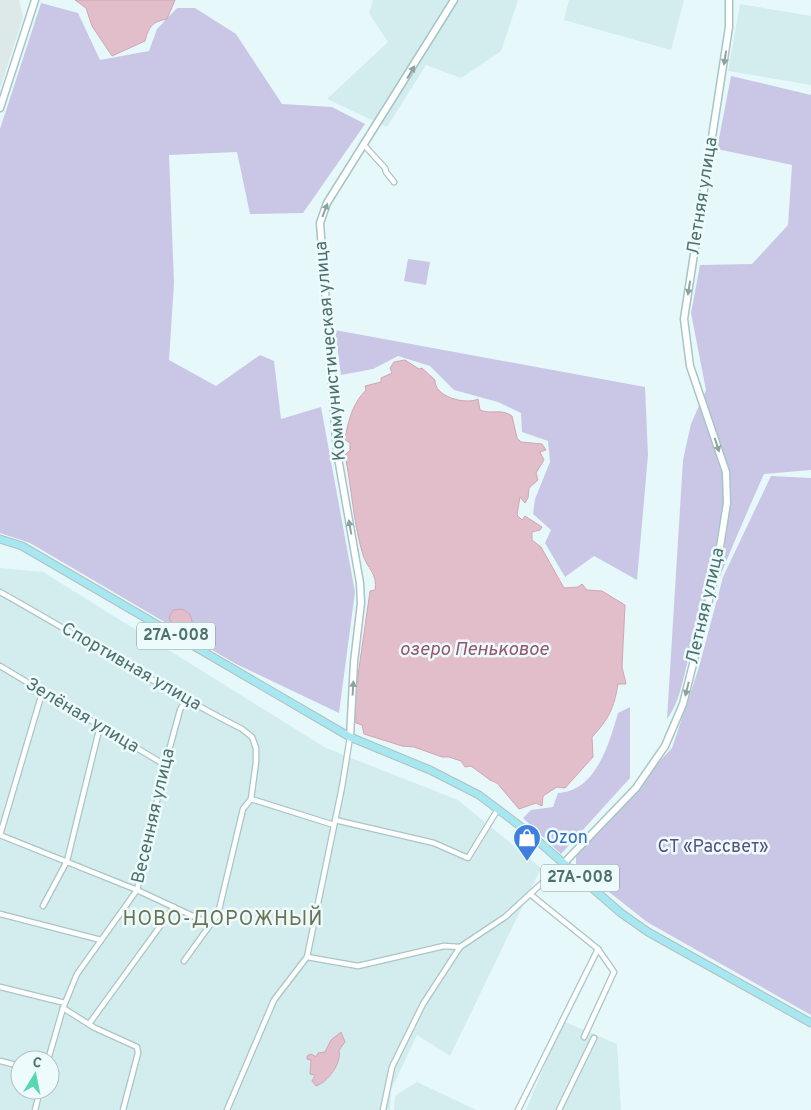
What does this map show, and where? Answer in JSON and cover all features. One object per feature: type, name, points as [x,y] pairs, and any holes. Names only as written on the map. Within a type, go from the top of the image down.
[{"type":"main road","name":"27А-008","points":[[0,539],[22,546],[350,737],[458,783],[498,809],[648,932],[811,1023]]},
{"type":"street","points":[[0,108],[35,0]]},
{"type":"street","name":"Коммунистическая улица","points":[[350,737],[354,662],[361,603],[360,583],[337,452],[320,223],[327,203],[454,0]]},
{"type":"street","name":"Летняя улица","points":[[383,1110],[392,1067],[423,1004],[460,947],[505,917],[563,864],[636,788],[665,746],[683,704],[716,572],[727,502],[726,472],[690,366],[684,320],[729,27],[729,0]]},
{"type":"street","points":[[364,145],[385,168],[394,182]]},
{"type":"street","name":"Спортивная улица","points":[[0,592],[88,641],[119,662],[186,700],[242,729],[252,737],[256,748],[256,762],[251,799]]},
{"type":"street","name":"Зелёная улица","points":[[0,666],[42,693],[165,765]]},
{"type":"street","points":[[42,693],[0,835],[137,890],[210,924]]},
{"type":"street","name":"Весенняя улица","points":[[51,1050],[64,1006],[77,974],[137,890],[165,765],[180,710],[186,700]]},
{"type":"street","points":[[43,906],[67,861],[100,726]]},
{"type":"street","points":[[228,1110],[274,1000],[307,957],[350,737]]},
{"type":"street","points":[[184,961],[218,914],[243,809],[251,799],[334,822],[434,843],[464,857],[470,857],[498,809]]},
{"type":"street","points":[[530,894],[598,949],[614,972],[584,1038]]},
{"type":"street","points":[[89,1024],[174,907]]},
{"type":"street","points":[[0,914],[101,940]]},
{"type":"street","points":[[307,957],[358,966],[444,946],[460,947]]},
{"type":"street","points":[[518,1110],[598,949]]},
{"type":"street","points":[[0,986],[64,1006],[89,1024],[137,1047],[138,1053],[122,1110]]},
{"type":"street","points":[[559,1110],[594,1038]]},
{"type":"shaded area","points":[[0,0],[19,0],[23,17],[0,89]]},
{"type":"shaded area","points":[[373,0],[518,0],[501,51],[461,78],[426,65],[387,127],[327,99],[388,42],[369,13]]},
{"type":"shaded area","points":[[569,0],[684,0],[671,50],[564,20]]},
{"type":"shaded area","points":[[740,4],[811,16],[811,85],[728,71]]},
{"type":"shaded area","points":[[0,568],[43,572],[326,748],[458,800],[541,868],[450,1056],[417,1035],[391,1090],[390,1110],[0,1110]]},
{"type":"shaded area","points":[[563,1021],[617,1044],[621,1110],[526,1110]]},
{"type":"shaded area","points":[[417,1082],[476,1110],[394,1110],[395,1096]]},
{"type":"green space","points":[[41,3],[78,13],[100,60],[149,51],[157,29],[177,8],[195,8],[236,34],[282,104],[332,107],[365,124],[303,213],[250,214],[237,152],[169,155],[174,283],[169,360],[216,386],[260,355],[274,361],[281,419],[321,407],[355,592],[339,713],[236,664],[30,543],[0,533],[0,129]]},
{"type":"green space","points":[[731,76],[811,95],[811,470],[764,474],[708,606],[691,651],[679,695],[667,719],[683,460],[691,424],[706,390],[691,313],[700,265],[752,264],[788,225],[792,165],[717,149]]},
{"type":"green space","points":[[408,259],[430,262],[426,285],[404,281]]},
{"type":"green space","points":[[335,330],[645,387],[648,455],[637,580],[594,556],[565,577],[545,543],[551,530],[533,514],[535,499],[550,462],[548,441],[522,432],[521,413],[498,402],[454,390],[430,366],[398,356],[373,369],[341,375]]},
{"type":"green space","name":"СТ «Рассвет»","points":[[771,476],[811,478],[811,1015],[647,922],[576,866],[576,851],[672,748],[699,667],[723,577]]},
{"type":"green space","points":[[630,707],[630,778],[561,854],[523,818],[531,810],[553,807],[558,793],[571,790],[582,784],[591,775],[605,751],[618,713]]},
{"type":"water","points":[[75,0],[175,0],[167,19],[152,26],[145,41],[112,56],[92,26],[86,8]]},
{"type":"water","name":"озеро Пеньковое","points":[[405,360],[419,369],[422,368],[435,380],[436,386],[445,395],[466,401],[478,399],[480,410],[504,412],[512,416],[517,438],[521,442],[542,444],[546,450],[540,452],[544,460],[536,473],[538,480],[529,488],[528,498],[525,503],[520,497],[517,515],[522,520],[525,516],[542,527],[540,530],[532,532],[532,540],[541,547],[564,588],[578,587],[582,584],[587,590],[602,591],[625,605],[622,667],[626,684],[618,684],[610,713],[592,737],[593,757],[565,788],[557,787],[543,796],[542,806],[536,803],[519,809],[497,783],[471,766],[465,767],[461,761],[449,757],[442,757],[414,747],[402,746],[364,734],[362,725],[356,723],[355,697],[370,591],[375,590],[376,584],[374,575],[363,555],[357,530],[345,455],[350,450],[350,443],[341,437],[346,434],[353,410],[366,390],[365,386],[381,382],[381,378],[392,373],[390,368],[394,362]]},
{"type":"water","points":[[182,609],[190,614],[194,628],[189,630],[174,627],[169,618],[173,610]]},
{"type":"water","points":[[341,1032],[345,1042],[339,1050],[336,1066],[325,1081],[316,1086],[312,1081],[315,1075],[310,1074],[311,1060],[307,1059],[307,1056],[311,1054],[316,1057],[318,1053],[325,1052],[331,1040]]},
{"type":"place","name":"Ozon","points":[[527,862]]},
{"type":"district","name":"НОВО-ДОРОЖНЫЙ","points":[[223,920]]}]
